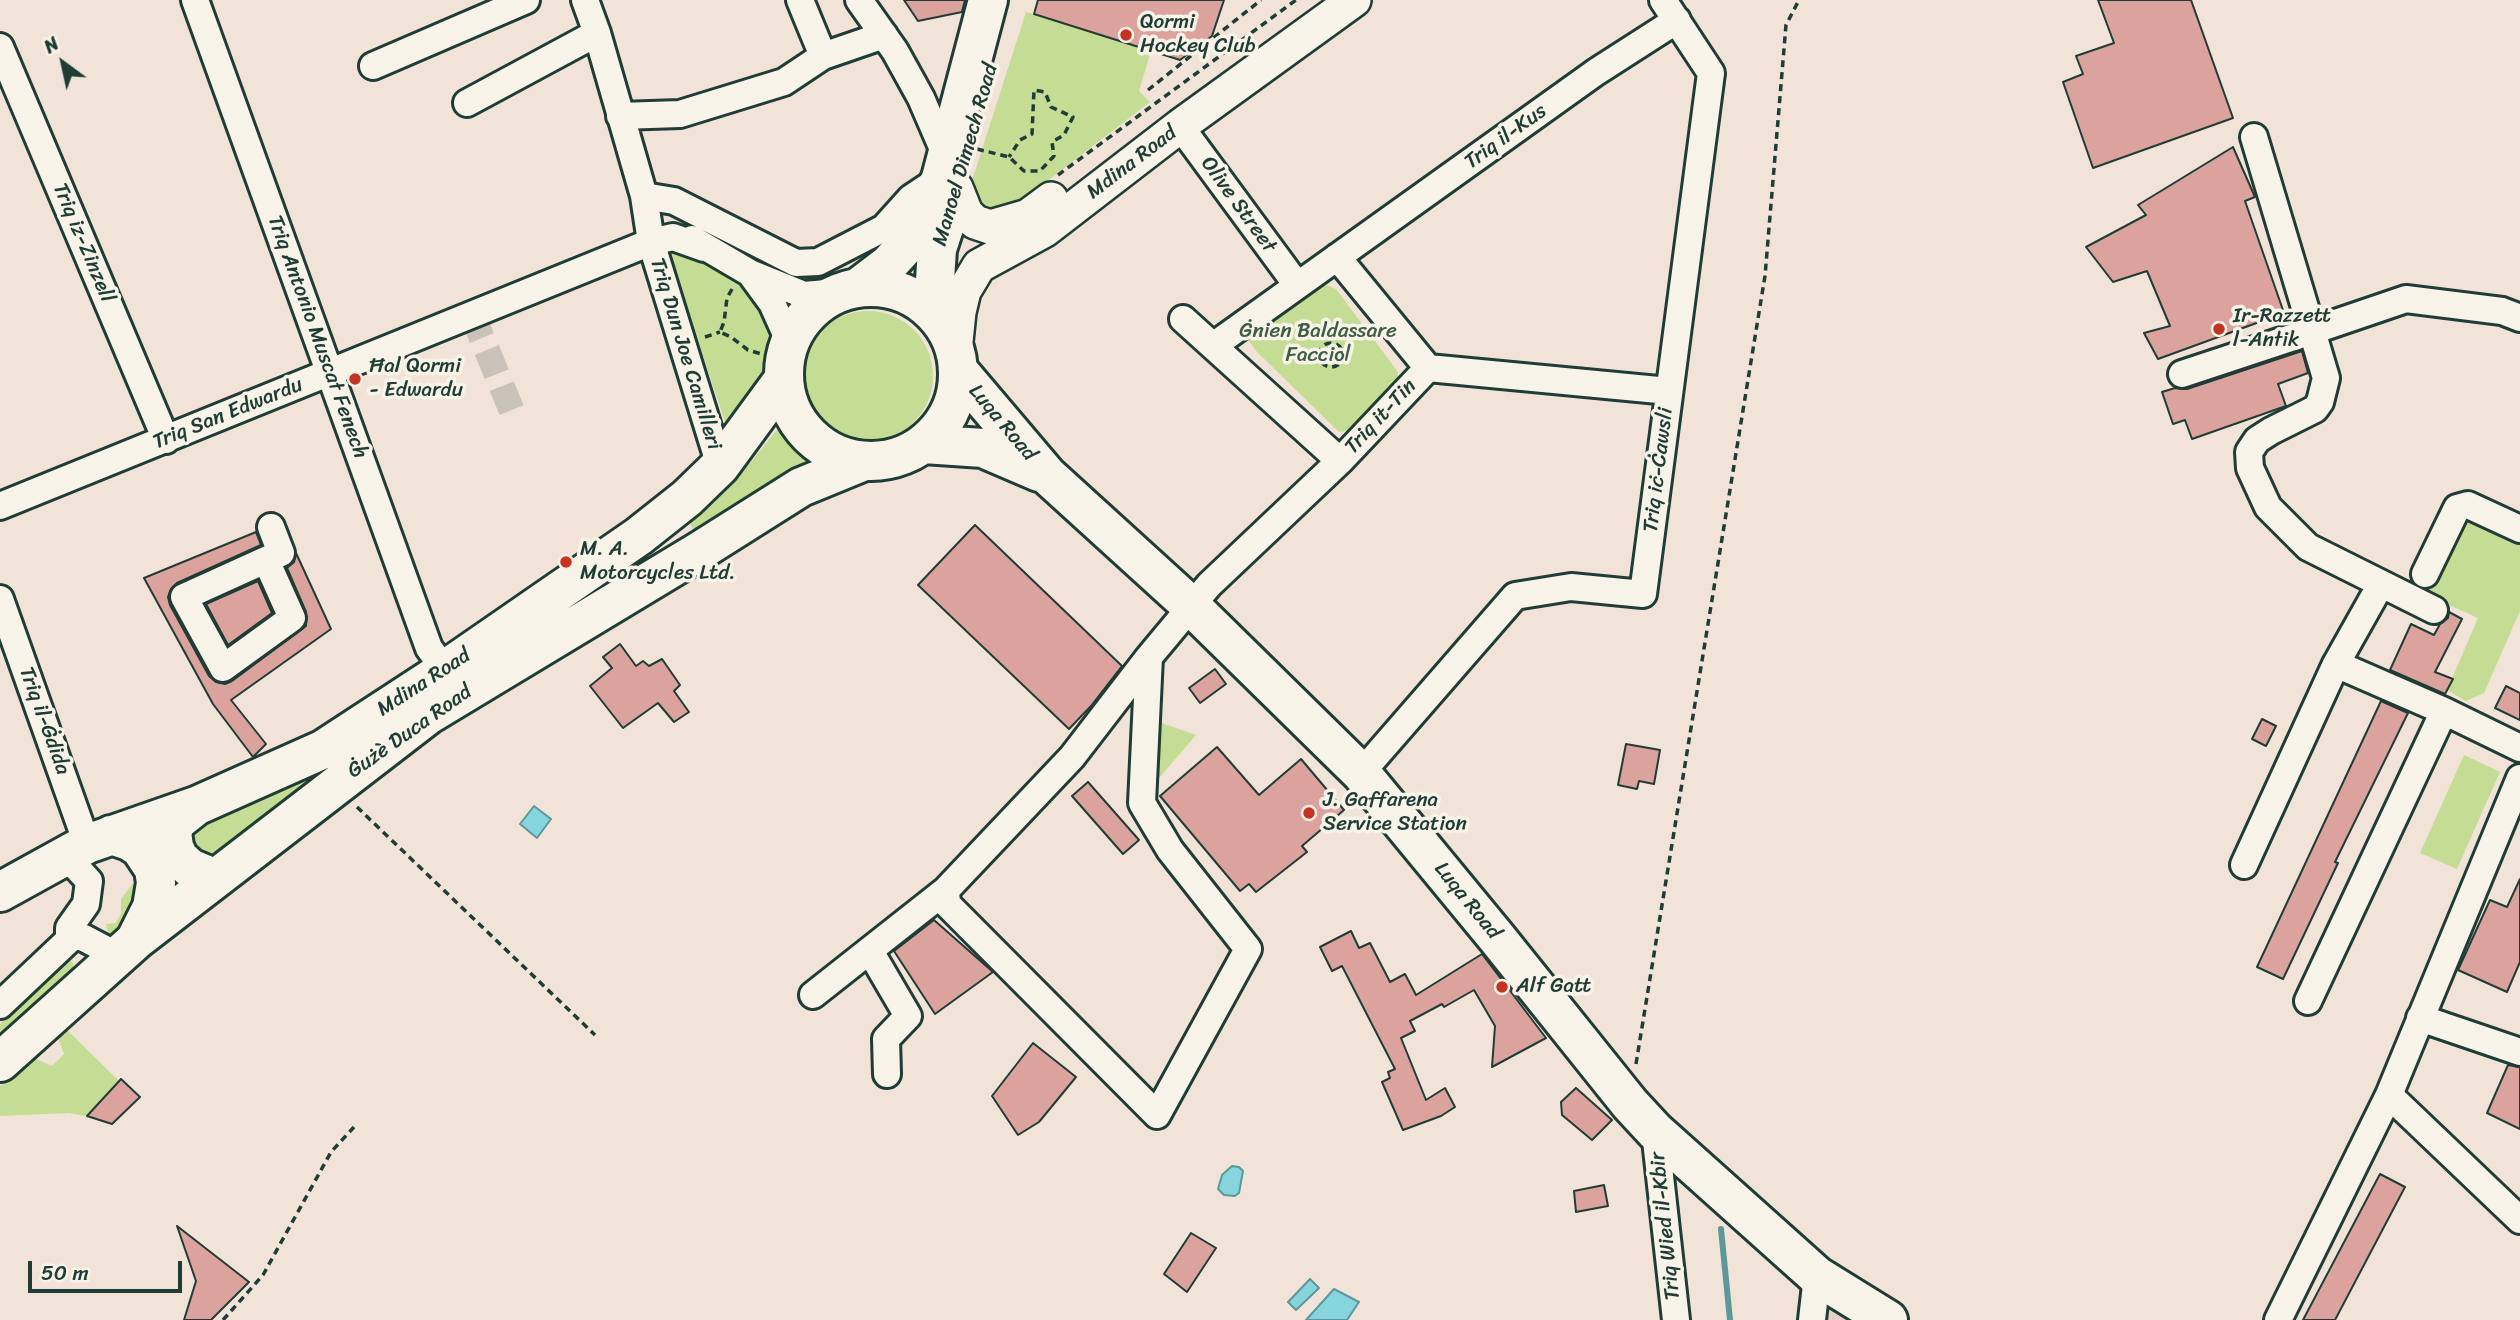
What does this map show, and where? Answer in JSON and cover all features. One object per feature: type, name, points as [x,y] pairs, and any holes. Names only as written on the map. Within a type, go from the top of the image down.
[{"type":"highway","name":"Manoel Dimech Road","points":[[933,311],[937,249],[953,168],[961,102],[988,0]]},
{"type":"highway","name":"Manoel Dimech Road","points":[[849,290],[888,265],[911,240],[953,168],[1010,0]]},
{"type":"highway","points":[[890,288],[913,297],[933,311],[943,322],[957,361],[956,396],[944,423],[924,444],[905,455],[884,461],[862,462],[832,453],[807,435],[790,410],[785,360],[801,321],[818,304],[849,290],[890,288]]},
{"type":"highway","name":"Mdina Road","points":[[0,892],[88,845],[195,806],[324,748],[445,670],[639,536],[687,498],[720,466],[785,360]]},
{"type":"highway","name":"Luqa Road","points":[[957,361],[1047,475],[1191,607],[1361,773],[1630,1104],[1655,1131],[1817,1276],[1888,1320]]},
{"type":"highway","name":"Luqa Road","points":[[924,444],[983,448],[1047,475]]},
{"type":"highway","name":"Ġużè Duca Road","points":[[0,1062],[127,948],[214,877],[428,715],[698,552],[801,486],[862,462]]},
{"type":"highway","points":[[195,806],[177,821],[172,832],[174,847],[179,858],[190,868],[214,877]]},
{"type":"highway","points":[[88,845],[129,841],[140,848],[154,869],[156,883],[152,907],[127,948]]},
{"type":"main road","name":"Mdina Road","points":[[953,168],[965,213],[975,222],[990,227],[1028,216],[1321,0]]},
{"type":"main road","name":"Mdina Road","points":[[957,361],[959,312],[964,291],[979,266],[1045,230],[1180,126],[1354,0]]},
{"type":"street","name":"Triq Antonio Muscat Fenech","points":[[195,0],[429,648],[445,670]]},
{"type":"street","points":[[373,66],[526,0]]},
{"type":"street","name":"Triq Dun Joe Camilleri","points":[[585,0],[644,196],[651,242],[720,466]]},
{"type":"street","points":[[800,0],[823,56]]},
{"type":"street","points":[[644,196],[674,201],[796,263],[818,262],[884,228],[911,198],[953,168],[921,97],[859,0]]},
{"type":"street","name":"Triq il-Kus","points":[[1213,346],[1596,72],[1670,10]]},
{"type":"street","name":"Triq iċ-Ċawsli","points":[[1361,773],[1515,596],[1571,587],[1643,594],[1710,74],[1670,10]]},
{"type":"street","points":[[467,103],[597,33]]},
{"type":"street","points":[[620,116],[680,114],[784,82],[823,56],[884,36]]},
{"type":"street","name":"Triq iz-Zinzell","points":[[0,47],[166,440]]},
{"type":"street","points":[[921,97],[961,102]]},
{"type":"street","name":"Olive Street","points":[[1180,126],[1297,285]]},
{"type":"street","points":[[2254,137],[2326,378],[2320,402],[2315,409],[2257,440],[2249,452],[2250,468],[2268,507],[2308,547],[2434,610]]},
{"type":"street","points":[[644,196],[665,218],[704,248],[746,271],[804,295],[849,290]]},
{"type":"street","points":[[651,242],[673,237],[704,248]]},
{"type":"street","name":"Triq San Edwardu","points":[[0,506],[651,242]]},
{"type":"street","points":[[1337,257],[1428,368]]},
{"type":"street","points":[[746,271],[772,303],[785,360]]},
{"type":"street","points":[[2182,374],[2406,299],[2502,311],[2520,318]]},
{"type":"street","points":[[1183,319],[1340,461]]},
{"type":"street","name":"Triq it-Tin","points":[[814,995],[946,890],[1073,757],[1149,657],[1209,585],[1340,461],[1428,368],[1669,391]]},
{"type":"street","points":[[2425,574],[2457,508],[2468,505],[2520,529]]},
{"type":"street","points":[[266,560],[281,553],[271,527]]},
{"type":"street","points":[[2244,865],[2336,664],[2381,584]]},
{"type":"street","name":"Triq il-Ġdida","points":[[0,599],[88,845]]},
{"type":"street","points":[[946,890],[947,904],[1157,1115],[1248,949],[1170,850],[1142,803],[1149,657]]},
{"type":"street","points":[[2336,664],[2520,748]]},
{"type":"street","points":[[2308,1001],[2444,711]]},
{"type":"street","points":[[2278,1320],[2389,1095],[2520,778]]},
{"type":"street","points":[[69,938],[69,928],[86,904],[89,881],[88,845]]},
{"type":"street","points":[[0,1005],[69,938],[77,936],[127,948]]},
{"type":"street","points":[[870,951],[908,1016],[886,1039],[887,1074]]},
{"type":"street","points":[[2420,1018],[2520,1052]]},
{"type":"street","points":[[2389,1095],[2520,1220]]},
{"type":"street","name":"Triq Wied il-Kbir","points":[[1655,1131],[1676,1320]]},
{"type":"street","points":[[1812,1320],[1817,1276]]},
{"type":"path","points":[[1147,90],[1261,0]]},
{"type":"path","points":[[1048,182],[1296,0]]},
{"type":"path","points":[[1630,1104],[1765,276],[1786,25],[1799,0]]},
{"type":"path","points":[[953,168],[1009,157],[1020,139],[1032,134],[1034,90],[1045,92],[1051,107],[1073,117],[1064,135],[1052,142],[1054,156],[1040,171],[1024,171],[1009,157]]},
{"type":"path","points":[[746,271],[727,298],[720,332],[748,350],[785,360]]},
{"type":"path","points":[[1332,342],[1339,345],[1343,355],[1338,365],[1330,367],[1322,363],[1319,355],[1324,345],[1332,342]]},
{"type":"path","points":[[335,786],[595,1035]]},
{"type":"path","points":[[223,1320],[263,1275],[331,1152],[354,1127]]},
{"type":"shaded area","points":[[1825,1306],[1854,1320],[1817,1320]]},
{"type":"green space","points":[[1026,12],[1151,51],[1139,91],[1150,102],[1011,209],[988,213],[973,205],[970,187]]},
{"type":"green space","points":[[666,246],[751,285],[775,332],[767,375],[728,430]]},
{"type":"green space","name":"Ġnien Baldassare Facciol","points":[[1327,285],[1336,289],[1398,372],[1398,386],[1351,430],[1339,432],[1257,352],[1247,338],[1255,329],[1316,287]]},
{"type":"green space","points":[[868,311],[893,316],[914,330],[928,351],[933,376],[928,401],[914,422],[893,436],[868,441],[843,436],[822,422],[808,401],[803,376],[808,351],[822,330],[843,316]]},
{"type":"green space","points":[[780,426],[797,448],[817,462],[695,533],[687,518],[751,462]]},
{"type":"green space","points":[[2462,516],[2520,536],[2520,611],[2484,693],[2466,701],[2447,690],[2478,618],[2427,595]]},
{"type":"green space","points":[[635,558],[640,567],[218,857],[207,860],[194,854],[188,832]]},
{"type":"green space","points":[[1159,722],[1196,735],[1159,778]]},
{"type":"green space","points":[[2464,755],[2500,772],[2457,869],[2420,853]]},
{"type":"green space","points":[[139,857],[140,901],[116,932],[108,934],[106,924],[116,923],[121,913],[121,899],[134,882],[133,871]]},
{"type":"green space","points":[[70,960],[73,970],[0,1037],[0,1024],[62,961]]},
{"type":"green space","points":[[64,1027],[118,1080],[87,1116],[69,1113],[0,1116],[0,1086],[32,1057],[52,1066],[64,1054],[57,1034]]},
{"type":"water","points":[[534,806],[551,819],[537,838],[520,824]]},
{"type":"water","points":[[1232,1166],[1243,1171],[1239,1193],[1235,1196],[1224,1195],[1218,1189],[1222,1175]]},
{"type":"water","points":[[1310,1279],[1319,1288],[1296,1310],[1288,1302]]},
{"type":"water","points":[[1334,1289],[1359,1302],[1347,1320],[1306,1320]]},
{"type":"building","points":[[904,0],[965,0],[962,12],[918,21]]},
{"type":"building","points":[[1038,0],[1224,0],[1212,36],[1180,60],[1034,14]]},
{"type":"building","points":[[2098,0],[2191,0],[2233,118],[2093,168],[2063,82],[2083,74],[2076,56],[2114,43]]},
{"type":"building","points":[[2233,147],[2255,197],[2245,201],[2284,313],[2158,359],[2144,333],[2170,326],[2147,271],[2113,282],[2086,247],[2146,215],[2138,205]]},
{"type":"building","points":[[2302,351],[2308,373],[2278,384],[2286,406],[2192,439],[2185,420],[2173,424],[2162,392],[2175,388],[2187,389]]},
{"type":"building","points":[[975,525],[1122,666],[1069,729],[918,585]]},
{"type":"building","points":[[256,532],[261,545],[177,583],[168,597],[209,676],[216,682],[225,684],[306,626],[306,612],[287,568],[294,562],[296,553],[331,629],[231,700],[266,744],[253,757],[213,704],[144,578]]},
{"type":"building","points":[[258,581],[272,613],[228,645],[206,604]]},
{"type":"building","points":[[2449,612],[2462,619],[2435,672],[2453,679],[2445,694],[2390,670],[2411,624],[2434,635],[2440,624],[2448,618]]},
{"type":"building","points":[[620,644],[636,666],[643,661],[649,666],[662,659],[680,685],[674,691],[689,712],[674,722],[658,703],[623,728],[590,686],[612,668],[603,657]]},
{"type":"building","points":[[1215,669],[1226,684],[1200,703],[1189,688]]},
{"type":"building","points":[[2506,686],[2520,693],[2520,720],[2495,708]]},
{"type":"building","points":[[2381,701],[2408,713],[2335,862],[2338,863],[2283,979],[2257,967]]},
{"type":"building","points":[[2262,719],[2276,726],[2266,746],[2252,739]]},
{"type":"building","points":[[1626,744],[1660,750],[1654,784],[1639,781],[1637,789],[1618,785]]},
{"type":"building","points":[[1217,747],[1259,795],[1301,759],[1344,810],[1302,846],[1307,852],[1256,892],[1249,884],[1240,891],[1160,796]]},
{"type":"building","points":[[1088,782],[1139,840],[1123,854],[1072,796]]},
{"type":"building","points":[[2520,879],[2520,962],[2507,992],[2458,970],[2490,900],[2507,907]]},
{"type":"building","points":[[934,920],[993,972],[935,1014],[894,951]]},
{"type":"building","points":[[1351,931],[1359,948],[1370,943],[1390,982],[1405,974],[1416,995],[1482,954],[1546,1038],[1492,1067],[1495,1026],[1474,990],[1444,1007],[1442,1004],[1410,1021],[1415,1031],[1401,1038],[1426,1100],[1445,1088],[1455,1107],[1441,1116],[1403,1130],[1382,1082],[1390,1078],[1388,1072],[1395,1069],[1342,966],[1332,971],[1320,947]]},
{"type":"building","points":[[1033,1043],[1076,1077],[1039,1122],[1018,1135],[992,1096]]},
{"type":"building","points":[[2508,1065],[2520,1067],[2520,1129],[2487,1113]]},
{"type":"building","points":[[121,1079],[140,1097],[112,1124],[87,1116]]},
{"type":"building","points":[[1576,1088],[1612,1120],[1592,1140],[1562,1115],[1561,1102]]},
{"type":"building","points":[[2380,1174],[2405,1187],[2335,1320],[2303,1320]]},
{"type":"building","points":[[1604,1185],[1608,1206],[1576,1212],[1574,1191]]},
{"type":"building","points":[[177,1226],[249,1282],[211,1320],[184,1320],[196,1281]]},
{"type":"building","points":[[1191,1233],[1216,1248],[1187,1292],[1164,1274]]},
{"type":"waterway","points":[[1721,1229],[1730,1320]]},
{"type":"tunnel","points":[[472,314],[514,416]]},
{"type":"place","name":"Qormi Hockey Club","points":[[1126,35]]},
{"type":"place","name":"Ir-Razzett l-Antik","points":[[2219,329]]},
{"type":"place","name":"Ħal Qormi - Edwardu","points":[[355,379]]},
{"type":"place","name":"M. A. Motorcycles Ltd.","points":[[566,562]]},
{"type":"place","name":"J. Gaffarena Service Station","points":[[1309,813]]},
{"type":"place","name":"Alf Gatt","points":[[1502,987]]}]
